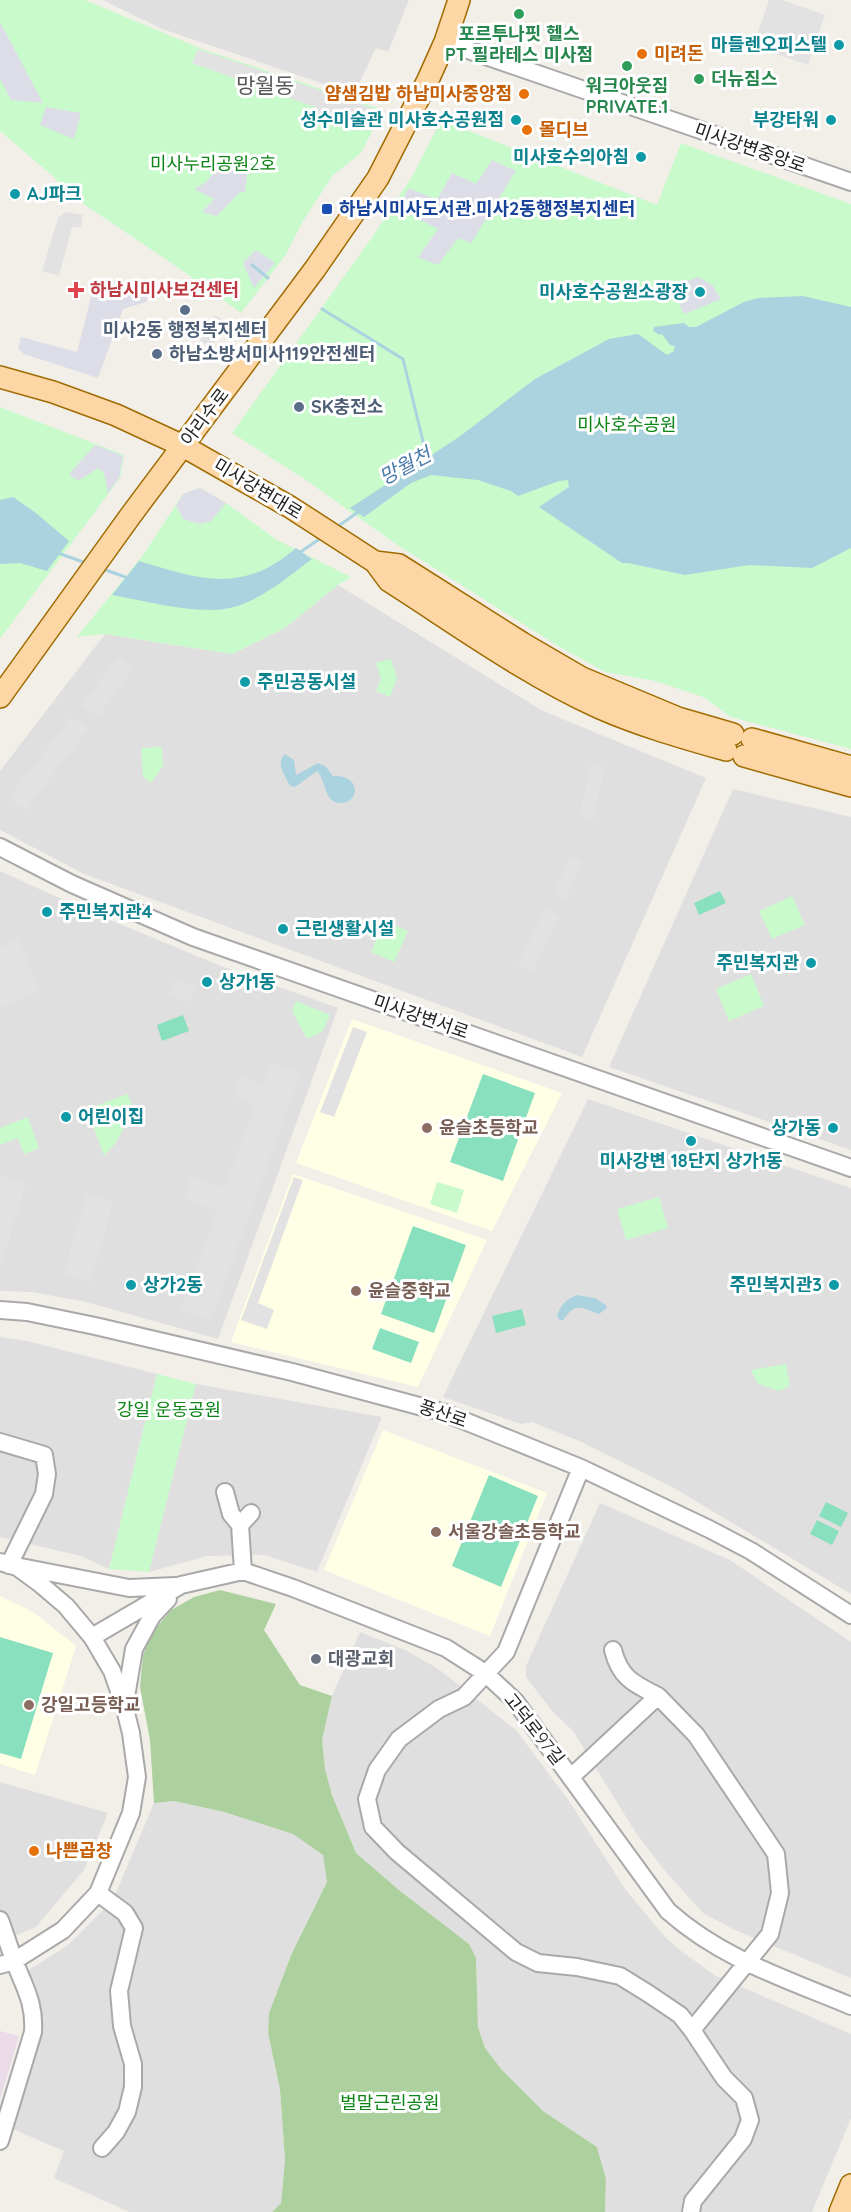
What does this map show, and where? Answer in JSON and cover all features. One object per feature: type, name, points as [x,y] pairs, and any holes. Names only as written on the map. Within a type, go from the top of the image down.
[{"type":"main road","name":"아리수로","points":[[0,697],[131,515],[315,269],[378,178],[428,80],[445,42],[459,0]]},
{"type":"main road","name":"미사강변대로","points":[[0,377],[53,392],[116,415],[183,446],[290,507],[375,562],[388,581],[531,672],[600,708],[669,734],[851,767]]},
{"type":"main road","name":"미사강변대로","points":[[739,745],[851,786]]},
{"type":"main road","points":[[840,2212],[851,2184]]},
{"type":"street","name":"미사강변중앙로","points":[[445,42],[851,182]]},
{"type":"street","name":"미사강변서로","points":[[0,847],[72,884],[193,937],[851,1168]]},
{"type":"street","name":"풍산로","points":[[0,1310],[27,1312],[95,1326],[385,1395],[445,1413],[581,1468],[660,1504],[751,1551],[851,1616]]},
{"type":"street","points":[[0,1442],[44,1455],[47,1474],[44,1494],[9,1564]]},
{"type":"street","points":[[581,1468],[506,1652],[464,1697],[439,1709],[399,1739],[377,1770],[368,1799],[373,1827],[397,1852],[516,1952],[538,1964],[577,1967],[620,1976],[680,2015],[692,2030],[724,2078],[744,2098],[750,2120],[743,2139],[693,2201],[691,2212]]},
{"type":"street","points":[[9,1564],[129,1588],[181,1585],[243,1571],[246,1519],[231,1514],[225,1492]]},
{"type":"street","points":[[7,1963],[63,1930],[98,1893],[131,1813],[137,1777],[124,1705],[112,1671],[92,1637],[66,1606],[9,1564]]},
{"type":"street","name":"고덕로97길","points":[[243,1571],[293,1588],[446,1648],[484,1673],[515,1701],[668,1911],[691,1931],[746,1963],[851,2006]]},
{"type":"street","points":[[92,1637],[181,1585]]},
{"type":"street","points":[[124,1705],[134,1649],[152,1616],[181,1585]]},
{"type":"street","points":[[613,1650],[617,1666],[632,1682],[658,1696],[696,1735],[776,1854],[780,1893],[770,1934],[692,2030]]},
{"type":"street","points":[[571,1776],[658,1696]]},
{"type":"street","points":[[98,1893],[125,1913],[134,1928],[119,1991],[122,2026],[133,2064],[133,2087],[127,2112],[116,2132],[102,2148]]},
{"type":"street","points":[[0,1920],[7,1963],[31,1999],[33,2024],[0,2141]]},
{"type":"shaded area","points":[[103,0],[409,0],[388,52],[376,48],[354,94],[162,29]]},
{"type":"shaded area","points":[[769,0],[782,0],[825,15],[808,65],[753,46]]},
{"type":"shaded area","points":[[0,22],[43,103],[11,100],[0,79]]},
{"type":"shaded area","points":[[198,49],[378,110],[368,131],[313,115],[315,107],[192,63]]},
{"type":"shaded area","points":[[46,107],[81,113],[74,139],[40,125]]},
{"type":"shaded area","points":[[492,160],[516,171],[471,243],[458,238],[438,265],[418,257],[438,229],[397,208],[409,188],[437,200],[452,173],[476,184]]},
{"type":"shaded area","points":[[249,161],[245,192],[240,192],[217,216],[202,212],[214,199],[194,189],[205,183],[219,168],[223,170],[230,165],[240,166]]},
{"type":"shaded area","points":[[66,212],[83,215],[81,227],[72,227],[59,276],[42,271],[58,218]]},
{"type":"shaded area","points":[[256,250],[275,263],[254,288],[243,263]]},
{"type":"shaded area","name":"미사호수공원소광장","points":[[699,277],[713,286],[721,299],[684,314],[678,301],[687,281]]},
{"type":"shaded area","points":[[95,282],[148,296],[146,302],[123,309],[98,378],[24,354],[18,349],[21,337],[77,352]]},
{"type":"shaded area","points":[[215,315],[228,324],[210,348],[198,338]]},
{"type":"shaded area","points":[[95,445],[123,456],[119,478],[108,493],[104,473],[98,468],[78,481],[69,474]]},
{"type":"shaded area","points":[[200,488],[226,503],[211,521],[200,524],[183,519],[176,506],[183,494]]},
{"type":"shaded area","points":[[338,585],[543,711],[706,778],[582,1057],[84,874],[0,830],[0,771],[105,634],[232,654],[285,628]]},
{"type":"shaded area","points":[[119,655],[134,667],[98,716],[82,705]]},
{"type":"shaded area","points":[[71,717],[88,729],[25,811],[9,798]]},
{"type":"shaded area","points":[[591,764],[604,766],[594,819],[580,816]]},
{"type":"shaded area","points":[[733,789],[851,817],[851,1150],[609,1067]]},
{"type":"shaded area","points":[[569,857],[581,862],[566,899],[554,894]]},
{"type":"shaded area","points":[[0,871],[86,910],[221,966],[338,1008],[218,1339],[86,1302],[32,1292],[0,1291]]},
{"type":"shaded area","points":[[545,909],[560,916],[532,972],[518,965]]},
{"type":"shaded area","points":[[18,939],[40,991],[0,1008],[0,947]]},
{"type":"shaded area","points":[[174,980],[195,987],[190,1002],[168,995]]},
{"type":"shaded area","name":"윤슬초등학교","points":[[352,1019],[562,1093],[492,1231],[296,1163]]},
{"type":"shaded area","points":[[353,1027],[367,1032],[334,1117],[320,1112]]},
{"type":"shaded area","points":[[271,1062],[301,1073],[211,1321],[181,1310],[217,1211],[184,1198],[191,1177],[225,1188],[255,1104],[234,1096],[240,1077],[262,1084]]},
{"type":"shaded area","points":[[588,1099],[851,1188],[851,1594],[672,1487],[579,1441],[532,1422],[521,1424],[443,1397]]},
{"type":"shaded area","name":"윤슬중학교","points":[[293,1174],[487,1240],[418,1387],[231,1342]]},
{"type":"shaded area","points":[[0,1176],[26,1183],[2,1263],[0,1263]]},
{"type":"shaded area","points":[[294,1177],[303,1180],[258,1303],[274,1310],[267,1329],[241,1320]]},
{"type":"shaded area","points":[[86,1195],[113,1202],[91,1282],[64,1274]]},
{"type":"shaded area","points":[[0,1337],[27,1341],[157,1374],[109,1569],[81,1556],[0,1537]]},
{"type":"shaded area","points":[[196,1384],[382,1417],[317,1572],[264,1555],[207,1556],[149,1572]]},
{"type":"shaded area","name":"서울강솔초등학교","points":[[383,1430],[547,1493],[490,1636],[324,1570]]},
{"type":"shaded area","points":[[600,1503],[730,1560],[851,1642],[851,1978],[735,1930],[703,1913],[665,1871],[636,1833],[573,1731],[553,1712],[526,1677],[526,1666]]},
{"type":"shaded area","name":"강일고등학교","points":[[0,1596],[33,1612],[76,1646],[35,1775],[0,1764]]},
{"type":"shaded area","points":[[360,1632],[405,1650],[437,1668],[516,1730],[569,1801],[625,1889],[665,1937],[681,1951],[716,1976],[851,2034],[851,2118],[812,2212],[605,2212],[606,2179],[597,2147],[543,2111],[502,2070],[485,2048],[478,2027],[476,1958],[356,1853],[332,1795],[325,1769],[322,1740],[332,1696]]},
{"type":"shaded area","points":[[0,1782],[108,1813],[84,1870],[36,1927],[0,1942]]},
{"type":"shaded area","points":[[174,1801],[224,1812],[293,1834],[323,1855],[327,1882],[292,1953],[269,2013],[268,2033],[280,2089],[285,2160],[281,2203],[272,2212],[129,2212],[54,2178],[64,2151],[10,2128],[41,2028],[40,2005],[27,1971],[67,1946],[104,1909],[115,1895],[154,1803]]},
{"type":"shaded area","points":[[0,2031],[19,2036],[0,2099]]},
{"type":"green space","name":"미사누리공원2호","points":[[0,0],[85,0],[202,49],[383,110],[361,153],[333,175],[303,221],[285,256],[241,313],[63,190],[55,178],[0,131]]},
{"type":"green space","name":"미사호수공원","points":[[441,120],[657,205],[681,143],[851,204],[851,749],[731,717],[703,697],[655,681],[605,672],[558,646],[396,544],[306,480],[232,433],[373,236],[413,175]]},
{"type":"green space","points":[[0,407],[124,455],[120,478],[0,639]]},
{"type":"green space","points":[[200,488],[226,503],[277,540],[351,577],[285,628],[232,654],[105,634],[77,637],[143,555],[183,494]]},
{"type":"green space","points":[[391,659],[397,678],[390,697],[376,691],[381,679],[376,663]]},
{"type":"green space","points":[[162,747],[163,766],[151,783],[143,777],[141,748]]},
{"type":"green space","points":[[720,891],[726,903],[699,915],[694,903]]},
{"type":"green space","points":[[792,896],[805,925],[772,939],[759,911]]},
{"type":"green space","points":[[385,921],[408,931],[394,962],[371,952]]},
{"type":"green space","points":[[751,974],[764,1006],[729,1021],[716,989]]},
{"type":"green space","points":[[296,1001],[330,1015],[323,1031],[307,1039],[292,1011]]},
{"type":"green space","points":[[183,1015],[189,1031],[162,1041],[157,1025]]},
{"type":"green space","points":[[483,1074],[535,1093],[503,1181],[450,1162]]},
{"type":"green space","points":[[128,1094],[133,1109],[117,1141],[104,1156],[87,1109]]},
{"type":"green space","points":[[28,1117],[39,1148],[24,1154],[18,1138],[0,1145],[0,1128]]},
{"type":"green space","points":[[437,1182],[464,1190],[457,1213],[430,1204]]},
{"type":"green space","points":[[659,1197],[668,1228],[626,1240],[617,1209]]},
{"type":"green space","points":[[413,1226],[466,1245],[434,1333],[381,1314]]},
{"type":"green space","points":[[522,1309],[526,1325],[496,1333],[492,1316]]},
{"type":"green space","points":[[380,1328],[419,1342],[411,1363],[372,1349]]},
{"type":"green space","points":[[786,1364],[790,1386],[779,1391],[758,1384],[751,1370]]},
{"type":"green space","name":"강일 운동공원","points":[[157,1374],[196,1384],[149,1572],[109,1569]]},
{"type":"green space","points":[[489,1475],[538,1496],[501,1587],[452,1566]]},
{"type":"green space","points":[[826,1502],[848,1513],[841,1527],[819,1516]]},
{"type":"green space","points":[[817,1520],[839,1531],[832,1545],[810,1534]]},
{"type":"green space","name":"벌말근린공원","points":[[220,1590],[276,1604],[264,1630],[300,1685],[332,1696],[322,1740],[325,1769],[332,1795],[356,1853],[400,1891],[469,1944],[476,1958],[478,2027],[485,2048],[502,2070],[543,2111],[597,2147],[606,2179],[605,2212],[272,2212],[281,2203],[285,2160],[280,2089],[268,2033],[269,2013],[292,1953],[327,1882],[323,1855],[293,1834],[224,1812],[174,1801],[154,1803],[150,1740],[140,1687],[143,1655],[152,1633],[171,1610],[194,1597]]},
{"type":"green space","points":[[0,1637],[53,1653],[21,1759],[0,1753]]},
{"type":"water","points":[[803,296],[851,307],[851,548],[812,568],[749,565],[685,575],[622,563],[539,507],[569,487],[568,480],[518,496],[511,491],[478,480],[431,475],[411,483],[364,517],[350,508],[459,437],[535,379],[609,339],[638,334],[667,355],[674,351],[675,346],[670,345],[662,334],[653,331],[654,327],[684,323],[689,327],[696,327],[744,302],[758,298]]},
{"type":"water","points":[[13,497],[69,541],[47,571],[20,563],[0,564],[0,500]]},
{"type":"water","points":[[296,548],[312,559],[263,594],[230,608],[187,609],[112,595],[139,561],[201,577],[239,578],[276,563]]},
{"type":"water","points":[[285,754],[294,760],[296,775],[318,763],[325,766],[333,776],[349,779],[355,789],[352,798],[340,803],[331,799],[317,771],[295,787],[290,786],[281,766]]},
{"type":"water","points":[[577,1295],[595,1298],[607,1308],[599,1314],[576,1308],[560,1320],[557,1316],[562,1306]]},
{"type":"waterway","points":[[252,265],[268,278]]},
{"type":"waterway","points":[[322,309],[403,359],[428,462]]},
{"type":"waterway","name":"망월천","points":[[337,527],[361,510]]},
{"type":"waterway","name":"망월천","points":[[299,553],[321,538]]},
{"type":"waterway","name":"망월천","points":[[58,553],[86,563]]},
{"type":"waterway","name":"망월천","points":[[103,569],[128,578]]},
{"type":"place","name":"포르투나핏 헬스 PT 필라테스 미사점","points":[[519,14]]},
{"type":"place","name":"마들렌오피스텔","points":[[839,45]]},
{"type":"place","name":"미려돈","points":[[642,54]]},
{"type":"place","name":"워크아웃짐 PRIVATE.1","points":[[627,66]]},
{"type":"place","name":"더뉴짐스","points":[[699,79]]},
{"type":"place","name":"얌샘김밥 하남미사중앙점","points":[[524,94]]},
{"type":"place","name":"성수미술관 미사호수공원점","points":[[516,120]]},
{"type":"place","name":"부강타워","points":[[831,120]]},
{"type":"place","name":"몰디브","points":[[527,130]]},
{"type":"place","name":"미사호수의아침","points":[[641,157]]},
{"type":"place","name":"AJ파크","points":[[15,194]]},
{"type":"place","name":"하남시미사도서관.미사2동행정복지센터","points":[[327,209]]},
{"type":"place","name":"하남시미사보건센터","points":[[76,290]]},
{"type":"place","name":"미사호수공원소광장","points":[[700,292]]},
{"type":"place","name":"미사2동 행정복지센터","points":[[185,310]]},
{"type":"place","name":"하남소방서미사119안전센터","points":[[157,354]]},
{"type":"place","name":"SK충전소","points":[[299,407]]},
{"type":"place","name":"주민공동시설","points":[[245,682]]},
{"type":"place","name":"주민복지관4","points":[[47,912]]},
{"type":"place","name":"근린생활시설","points":[[283,929]]},
{"type":"place","name":"주민복지관","points":[[811,963]]},
{"type":"place","name":"상가1동","points":[[207,982]]},
{"type":"place","name":"어린이집","points":[[66,1117]]},
{"type":"place","name":"윤슬초등학교","points":[[427,1128]]},
{"type":"place","name":"상가동","points":[[833,1128]]},
{"type":"place","name":"미사강변 18단지 상가1동","points":[[691,1141]]},
{"type":"place","name":"상가2동","points":[[131,1285]]},
{"type":"place","name":"주민복지관3","points":[[834,1285]]},
{"type":"place","name":"윤슬중학교","points":[[356,1291]]},
{"type":"place","name":"서울강솔초등학교","points":[[436,1532]]},
{"type":"place","name":"대광교회","points":[[316,1659]]},
{"type":"place","name":"강일고등학교","points":[[29,1705]]},
{"type":"place","name":"나쁜곱창","points":[[34,1851]]},
{"type":"district","name":"망월동","points":[[265,86]]}]
